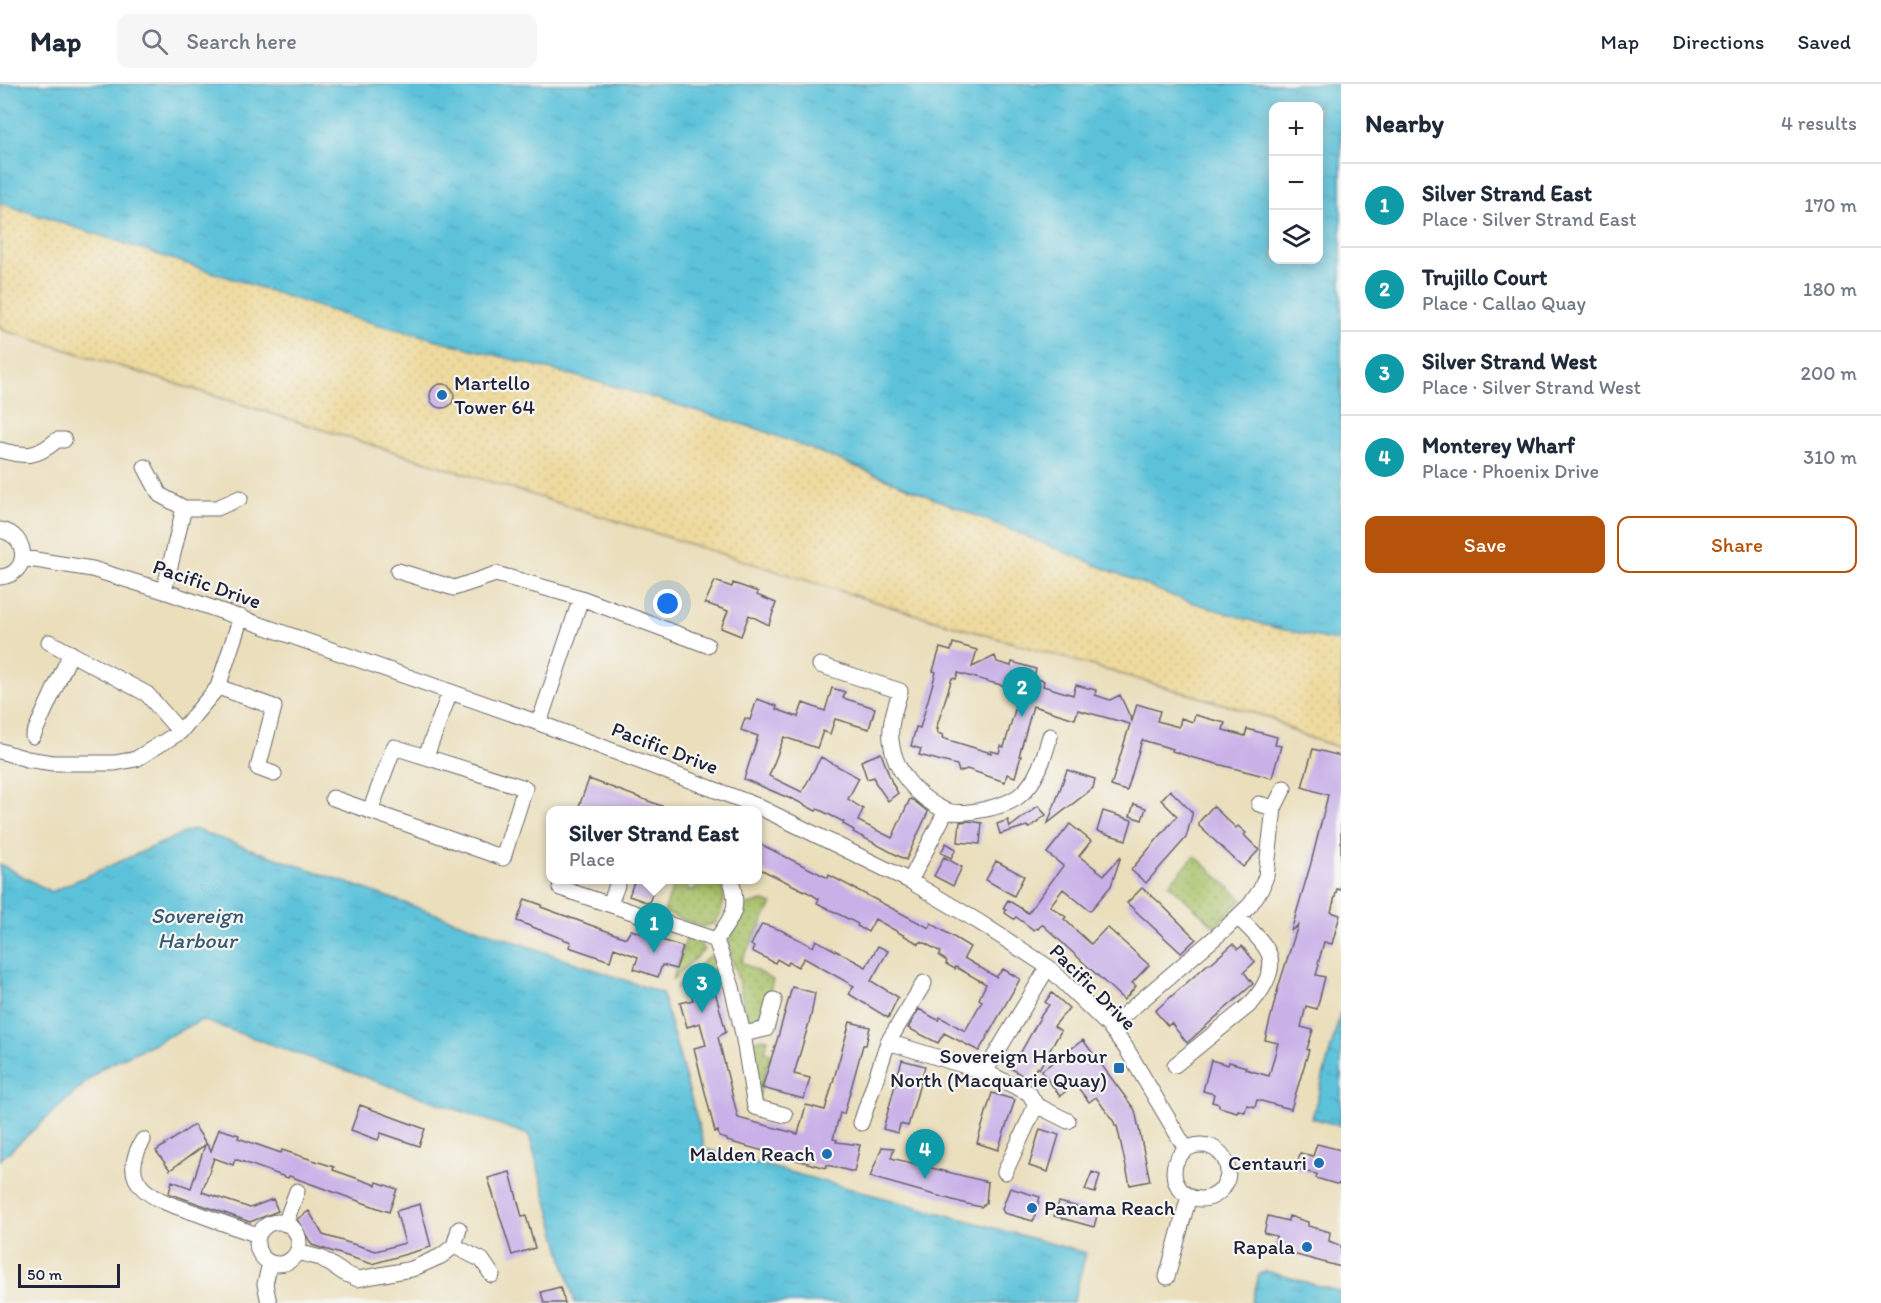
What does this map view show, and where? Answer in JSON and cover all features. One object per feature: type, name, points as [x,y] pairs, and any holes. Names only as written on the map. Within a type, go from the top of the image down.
[{"type":"street","points":[[0,451],[25,456],[47,449],[57,440],[64,440]]},
{"type":"street","points":[[146,467],[160,495],[184,508],[217,508],[240,498]]},
{"type":"street","points":[[164,591],[184,508]]},
{"type":"street","points":[[0,530],[18,539],[23,558],[14,573],[0,578]]},
{"type":"street","name":"Pacific Drive","points":[[23,558],[92,569],[164,591],[539,723],[749,806]]},
{"type":"street","points":[[398,571],[454,588],[496,574],[581,598],[706,645]]},
{"type":"street","points":[[539,723],[581,598]]},
{"type":"street","points":[[0,751],[41,762],[115,763],[136,759],[180,732],[218,687],[241,618]]},
{"type":"street","points":[[49,642],[147,694],[180,732]]},
{"type":"street","points":[[33,736],[71,653]]},
{"type":"street","points":[[820,665],[900,691],[892,719],[891,738],[895,757],[904,777],[919,794],[946,811],[987,810],[1002,806],[1019,796],[1033,781],[1044,761],[1050,736]]},
{"type":"street","points":[[218,687],[274,707],[258,768],[274,774]]},
{"type":"street","points":[[426,756],[450,692]]},
{"type":"street","points":[[333,798],[503,858],[525,788],[394,747],[370,811]]},
{"type":"street","points":[[1110,1027],[1238,917],[1255,898],[1266,876],[1275,808],[1284,788]]},
{"type":"street","points":[[1259,804],[1275,808]]},
{"type":"street","points":[[910,881],[946,811]]},
{"type":"street","name":"Pacific Drive","points":[[762,812],[910,881],[1048,967],[1110,1027],[1186,1149]]},
{"type":"street","points":[[610,904],[616,884]]},
{"type":"street","points":[[716,940],[733,915],[736,898],[732,884]]},
{"type":"street","points":[[560,888],[716,940]]},
{"type":"street","points":[[1175,1065],[1248,1006],[1258,996],[1268,977],[1270,956],[1256,936],[1238,917]]},
{"type":"street","points":[[716,940],[732,987],[755,1107],[785,1115]]},
{"type":"street","points":[[985,1071],[1048,967]]},
{"type":"street","points":[[861,1123],[888,1042],[924,983]]},
{"type":"street","points":[[743,1035],[766,1029],[774,1000]]},
{"type":"street","points":[[888,1042],[985,1071],[1029,1093],[1036,1105],[1068,1121]]},
{"type":"street","points":[[1005,1172],[1036,1105]]},
{"type":"street","points":[[143,1140],[136,1151],[134,1172],[140,1186],[147,1194],[174,1206],[258,1235]]},
{"type":"street","points":[[1194,1146],[1212,1147],[1219,1152],[1227,1168],[1226,1182],[1216,1194],[1208,1198],[1198,1199],[1189,1196],[1178,1185],[1174,1170],[1180,1155],[1186,1149],[1194,1146]]},
{"type":"street","points":[[285,1224],[297,1191]]},
{"type":"street","points":[[1167,1277],[1189,1196]]},
{"type":"street","points":[[276,1222],[285,1224],[296,1234],[297,1252],[286,1263],[270,1263],[259,1252],[258,1235],[269,1224],[276,1222]]},
{"type":"street","points":[[297,1252],[321,1258],[358,1279],[412,1269],[441,1256],[454,1246],[459,1229]]},
{"type":"street","points":[[454,1246],[482,1260],[492,1275]]},
{"type":"street","points":[[269,1303],[265,1284],[270,1263]]},
{"type":"green space","points":[[1195,856],[1242,899],[1215,927],[1169,884]]},
{"type":"green space","points":[[674,884],[687,884],[686,888],[694,891],[697,884],[720,884],[723,902],[721,913],[715,923],[702,927],[664,912]]},
{"type":"green space","points":[[763,901],[772,904],[741,962],[773,980],[760,1022],[754,1025],[746,1020],[729,941],[743,909],[748,905]]},
{"type":"green space","points":[[687,937],[700,944],[704,950],[672,980]]},
{"type":"green space","points":[[709,956],[715,960],[721,975],[676,988]]},
{"type":"green space","points":[[768,1039],[765,1051],[771,1053],[758,1099],[751,1047],[755,1041]]},
{"type":"sand","points":[[0,84],[1341,569],[1341,748],[1301,735],[1271,718],[924,617],[0,329]]},
{"type":"water","points":[[0,84],[1341,84],[1341,642],[1272,627],[1175,597],[761,430],[617,387],[350,317],[0,203]]},
{"type":"water","name":"Sovereign Harbour","points":[[193,829],[662,993],[705,1149],[1086,1253],[1073,1303],[575,1303],[529,1135],[202,1020],[102,1068],[0,1160],[0,864],[51,892]]},
{"type":"water","points":[[1341,1011],[1341,1126],[1312,1118]]},
{"type":"water","points":[[1266,1271],[1341,1292],[1341,1303],[1251,1303],[1259,1275]]},
{"type":"building","name":"Martello Tower 64","points":[[442,384],[450,388],[454,396],[450,404],[442,408],[434,404],[430,396],[434,388]]},
{"type":"building","points":[[715,581],[732,587],[733,583],[758,592],[757,595],[776,603],[769,625],[749,615],[741,636],[721,628],[728,611],[705,603]]},
{"type":"building","points":[[953,643],[977,650],[972,667],[995,656],[997,662],[1011,666],[1012,662],[1036,669],[1034,678],[1044,681],[1043,686],[1073,695],[1076,685],[1096,690],[1095,695],[1110,700],[1120,695],[1132,721],[1137,704],[1160,711],[1157,721],[1179,727],[1181,718],[1193,722],[1195,715],[1225,723],[1223,730],[1245,736],[1247,729],[1277,737],[1275,745],[1281,746],[1272,778],[1194,758],[1142,740],[1127,791],[1111,786],[1130,724],[1078,710],[1075,719],[1033,706],[1015,777],[1007,774],[1005,782],[967,769],[959,772],[957,765],[919,755],[921,749],[911,746],[916,727],[920,728],[936,672],[933,671],[940,648],[951,651]],"holes":[[[958,673],[1018,692],[1015,702],[1017,703],[1004,747],[1001,746],[999,753],[991,751],[991,753],[942,738],[943,735],[937,733],[938,729],[936,729],[952,678],[956,679]]]},
{"type":"building","points":[[832,688],[845,692],[843,698],[875,708],[869,729],[835,719],[830,734],[823,731],[817,748],[784,737],[769,776],[802,792],[821,757],[859,778],[848,799],[863,809],[858,821],[892,838],[910,799],[913,800],[928,812],[906,860],[853,832],[854,830],[843,824],[844,822],[818,809],[816,811],[744,779],[758,736],[741,730],[745,718],[750,720],[757,699],[798,717],[803,703],[825,711]]},
{"type":"building","points":[[1313,749],[1341,756],[1341,890],[1337,889],[1331,912],[1340,915],[1332,944],[1324,942],[1318,964],[1316,975],[1325,977],[1317,1009],[1306,1006],[1301,1027],[1313,1030],[1291,1109],[1257,1100],[1255,1107],[1247,1105],[1245,1112],[1238,1110],[1237,1112],[1219,1107],[1219,1104],[1212,1102],[1214,1094],[1203,1091],[1211,1060],[1228,1065],[1229,1062],[1269,1076],[1278,1043],[1265,1040],[1278,988],[1298,925],[1291,931],[1328,795],[1302,787]]},
{"type":"building","points":[[881,753],[898,793],[888,801],[874,777],[867,779],[861,761]]},
{"type":"building","points":[[1067,770],[1095,779],[1093,788],[1048,823]]},
{"type":"building","points":[[589,779],[662,806],[579,806]]},
{"type":"building","points":[[1170,790],[1192,812],[1192,815],[1186,838],[1146,883],[1131,870],[1177,816],[1161,800]]},
{"type":"building","points":[[1134,804],[1146,808],[1142,820],[1130,816]]},
{"type":"building","points":[[1038,806],[1046,815],[1029,828],[1027,826],[1000,834],[997,824],[1008,820],[1010,827]]},
{"type":"building","points":[[1213,806],[1236,828],[1238,826],[1246,833],[1244,835],[1259,850],[1243,867],[1199,826],[1199,822]]},
{"type":"building","points":[[1103,811],[1132,820],[1126,840],[1097,831]]},
{"type":"building","points":[[960,822],[982,823],[980,844],[958,842]]},
{"type":"building","points":[[1070,824],[1091,841],[1079,856],[1104,875],[1121,856],[1111,886],[1090,911],[1063,889],[1050,906],[1066,917],[1064,919],[1091,944],[1107,927],[1149,965],[1132,983],[1136,986],[1124,1000],[1042,924],[1034,930],[1016,917],[1014,919],[1005,913],[1006,910],[1003,908],[1008,900],[1028,913],[1063,866],[1047,853]]},
{"type":"building","points":[[946,843],[956,849],[951,858],[941,853]]},
{"type":"building","points":[[762,845],[828,878],[829,875],[929,928],[931,923],[970,947],[964,958],[996,977],[1003,969],[1020,979],[979,1051],[944,1033],[938,1043],[908,1028],[919,1009],[939,1020],[940,1017],[965,1031],[982,1001],[979,999],[986,984],[946,964],[947,961],[939,956],[941,952],[921,941],[919,944],[875,919],[868,932],[857,926],[858,924],[817,903],[819,899],[762,870]]},
{"type":"building","points":[[944,857],[962,867],[953,886],[934,876]]},
{"type":"building","points":[[996,861],[1024,876],[1014,896],[986,880]]},
{"type":"building","points":[[633,884],[655,884],[649,903],[629,896]]},
{"type":"building","points":[[1142,888],[1196,939],[1181,953],[1127,903]]},
{"type":"building","points":[[525,899],[626,938],[631,930],[683,947],[676,969],[662,965],[658,977],[634,969],[638,957],[614,948],[610,961],[569,947],[571,942],[517,921]]},
{"type":"building","points":[[762,924],[781,930],[813,947],[816,940],[866,967],[878,946],[888,951],[871,981],[898,997],[888,1018],[849,994],[854,986],[804,958],[798,967],[789,962],[787,965],[777,959],[775,963],[752,951],[754,947],[751,945]]},
{"type":"building","points":[[1233,944],[1238,949],[1242,946],[1255,962],[1244,972],[1253,984],[1187,1043],[1171,1023],[1168,1026],[1155,1011]]},
{"type":"building","points":[[711,977],[726,1032],[718,1037],[738,1118],[798,1134],[806,1105],[825,1110],[850,1022],[870,1027],[844,1114],[840,1113],[833,1139],[837,1140],[836,1142],[860,1145],[854,1172],[827,1165],[826,1168],[727,1141],[719,1137],[718,1131],[715,1132],[694,1048],[706,1045],[700,1023],[687,1027],[680,1003],[693,1000],[689,984]]},
{"type":"building","points":[[792,987],[815,993],[811,1016],[794,1074],[810,1078],[804,1099],[762,1088]]},
{"type":"building","points":[[1052,993],[1069,1008],[1054,1026],[1061,1031],[1039,1069],[1037,1067],[1029,1080],[1006,1065],[1012,1055],[1016,1058],[1022,1050],[1049,1005],[1045,1002]]},
{"type":"building","points":[[1083,1040],[1135,1110],[1150,1181],[1130,1185],[1117,1126],[1096,1097],[1089,1102],[1075,1084],[1060,1096],[1041,1071]]},
{"type":"building","points":[[902,1060],[925,1066],[908,1126],[900,1124],[898,1133],[883,1129]]},
{"type":"building","points":[[992,1093],[1015,1100],[998,1150],[977,1143]]},
{"type":"building","points":[[360,1105],[425,1129],[419,1146],[381,1133],[378,1140],[351,1130]]},
{"type":"building","points":[[194,1125],[211,1151],[219,1129],[281,1153],[282,1150],[334,1167],[333,1170],[376,1185],[377,1182],[397,1189],[389,1212],[235,1159],[233,1165],[214,1158],[202,1192],[250,1208],[273,1199],[278,1211],[250,1222],[171,1194],[169,1193],[172,1181],[191,1188],[205,1145],[170,1170],[156,1151]]},
{"type":"building","points":[[1040,1129],[1059,1135],[1048,1172],[1029,1166]]},
{"type":"building","name":"Centauri","points":[[1317,1144],[1341,1150],[1341,1183],[1336,1184],[1316,1178],[1317,1174],[1296,1170],[1300,1153],[1313,1156]]},
{"type":"building","points":[[882,1147],[894,1148],[891,1158],[988,1182],[986,1203],[981,1207],[967,1204],[870,1177]]},
{"type":"building","points":[[510,1172],[522,1217],[526,1216],[535,1248],[512,1255],[488,1178]]},
{"type":"building","points":[[1092,1172],[1100,1175],[1095,1193],[1085,1190]]},
{"type":"building","points":[[1010,1188],[1040,1197],[1033,1221],[1004,1213],[1002,1209]]},
{"type":"building","points":[[1059,1202],[1098,1212],[1094,1227],[1054,1216]]},
{"type":"building","points":[[420,1204],[431,1247],[372,1264],[312,1245],[297,1219],[309,1211],[323,1235],[376,1251],[405,1243],[396,1211]]},
{"type":"building","name":"Rapala","points":[[1268,1216],[1288,1221],[1289,1216],[1308,1222],[1308,1226],[1330,1232],[1329,1241],[1341,1246],[1341,1267],[1274,1249],[1276,1236],[1264,1233]]},
{"type":"building","points":[[560,1287],[565,1303],[544,1303],[541,1292]]},
{"type":"place","name":"Martello Tower 64","points":[[442,395]]},
{"type":"place","name":"Trujillo Court","points":[[1022,717]]},
{"type":"place","name":"Silver Strand East","points":[[654,953]]},
{"type":"place","name":"Silver Strand West","points":[[702,1013]]},
{"type":"place","name":"Sovereign Harbour North (Macquarie Quay)","points":[[1119,1068]]},
{"type":"place","name":"Malden Reach","points":[[827,1154]]},
{"type":"place","name":"Centauri","points":[[1319,1163]]},
{"type":"place","name":"Monterey Wharf","points":[[925,1179]]},
{"type":"place","name":"Panama Reach","points":[[1032,1208]]},
{"type":"place","name":"Rapala","points":[[1307,1247]]}]
